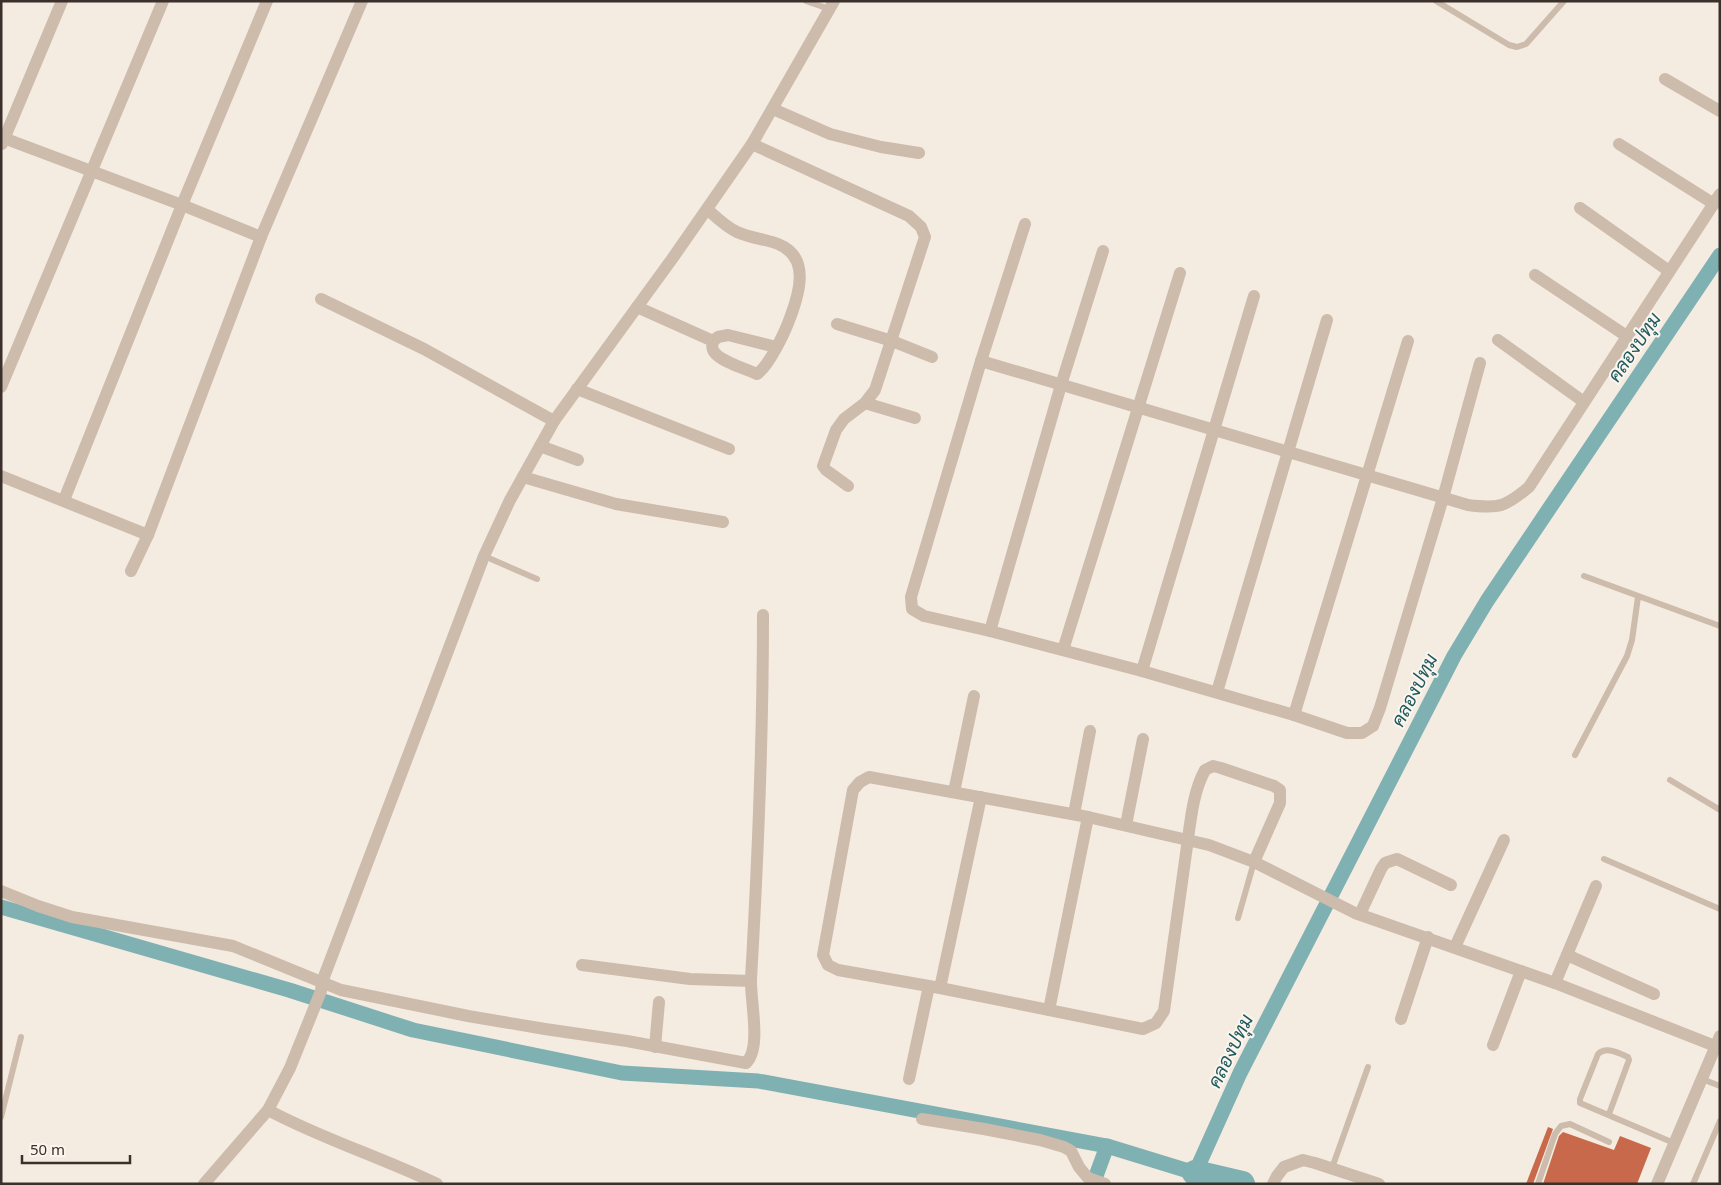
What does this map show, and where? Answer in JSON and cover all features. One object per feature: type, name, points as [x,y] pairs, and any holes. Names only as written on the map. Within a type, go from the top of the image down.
[{"type":"street","points":[[62,1],[2,140],[182,205],[261,237]]},
{"type":"street","points":[[1,387],[163,1]]},
{"type":"street","points":[[64,500],[182,205],[267,1]]},
{"type":"street","points":[[131,571],[148,535],[261,237],[362,1]]},
{"type":"street","points":[[204,1184],[268,1110],[290,1068],[484,556],[510,500],[554,421],[752,144],[831,5]]},
{"type":"street","points":[[1665,78],[1720,111]]},
{"type":"street","points":[[773,108],[830,134],[881,147],[919,153]]},
{"type":"street","points":[[752,144],[909,216],[920,227],[925,237],[875,390],[865,403],[844,419],[836,430],[824,460],[823,466],[826,470],[848,486]]},
{"type":"street","points":[[981,361],[1443,498],[1468,505],[1492,508],[1512,501],[1528,487],[1717,199],[1620,144]]},
{"type":"street","points":[[707,208],[735,231],[781,245],[793,254],[800,270],[800,287],[788,325],[776,347],[764,367],[756,374],[723,359],[712,348],[713,341],[718,337],[728,336],[776,347]]},
{"type":"street","points":[[1580,208],[1669,271]]},
{"type":"street","points":[[1025,224],[981,361],[911,597],[912,609],[924,616],[990,631],[1142,671],[1294,714],[1347,733],[1362,733],[1373,726],[1380,708],[1443,498],[1480,363]]},
{"type":"street","points":[[990,631],[1061,385],[1103,251]]},
{"type":"street","points":[[1063,650],[1180,273]]},
{"type":"street","points":[[1534,275],[1628,337]]},
{"type":"street","points":[[1142,671],[1254,296]]},
{"type":"street","points":[[321,299],[424,349],[554,421]]},
{"type":"street","points":[[637,307],[713,341]]},
{"type":"street","points":[[1217,692],[1327,320]]},
{"type":"street","points":[[838,324],[932,357]]},
{"type":"street","points":[[1498,340],[1584,402]]},
{"type":"street","points":[[1294,714],[1408,341]]},
{"type":"street","points":[[577,389],[729,449]]},
{"type":"street","points":[[865,403],[915,418]]},
{"type":"street","points":[[540,446],[578,460]]},
{"type":"street","points":[[1,476],[148,535]]},
{"type":"street","points":[[523,477],[616,504],[723,522]]},
{"type":"street","points":[[1,891],[72,917],[233,946],[322,986],[545,1030],[627,1041],[746,1063],[750,1059],[754,1035],[751,981],[761,771],[763,615]]},
{"type":"street","points":[[954,792],[974,696]]},
{"type":"street","points":[[1074,814],[1090,730]]},
{"type":"street","points":[[1126,825],[1143,740]]},
{"type":"street","points":[[1254,862],[1280,803],[1280,790],[1274,786],[1213,766],[1205,770],[1197,788],[1188,839],[1164,1011],[1156,1024],[1143,1029],[935,987],[838,970],[828,965],[823,955],[853,790],[860,782],[869,778],[1088,816],[1159,834],[1188,839],[1254,862],[1358,913],[1718,1041],[1657,1184]]},
{"type":"street","points":[[910,1079],[935,987],[981,797]]},
{"type":"street","points":[[1049,1010],[1088,816]]},
{"type":"street","points":[[1455,946],[1504,840]]},
{"type":"street","points":[[1358,913],[1380,869],[1390,860],[1396,859],[1451,885]]},
{"type":"street","points":[[1555,983],[1596,886]]},
{"type":"street","points":[[1401,1019],[1428,937]]},
{"type":"street","points":[[1567,956],[1654,994]]},
{"type":"street","points":[[582,965],[690,978],[751,981]]},
{"type":"street","points":[[1493,1045],[1521,971]]},
{"type":"street","points":[[655,1047],[659,1002]]},
{"type":"street","points":[[268,1110],[293,1124],[392,1163],[432,1183]]},
{"type":"street","points":[[922,1119],[1040,1140],[1064,1147],[1071,1151],[1079,1167],[1088,1178],[1105,1184]]},
{"type":"street","points":[[1275,1180],[1284,1167],[1303,1160],[1379,1184]]},
{"type":"lane","points":[[806,1],[831,5]]},
{"type":"lane","points":[[1436,1],[1509,45],[1517,47],[1526,44],[1564,1]]},
{"type":"lane","points":[[484,556],[537,579]]},
{"type":"lane","points":[[1584,576],[1720,626]]},
{"type":"lane","points":[[1575,755],[1627,656],[1632,640],[1638,597]]},
{"type":"lane","points":[[1670,780],[1720,810]]},
{"type":"lane","points":[[1604,859],[1720,909]]},
{"type":"lane","points":[[1238,918],[1254,862]]},
{"type":"lane","points":[[1,1117],[21,1037]]},
{"type":"lane","points":[[1609,1114],[1629,1060],[1628,1056],[1602,1050],[1598,1054],[1580,1103],[1674,1143]]},
{"type":"lane","points":[[1332,1168],[1368,1067]]},
{"type":"lane","points":[[1702,1079],[1720,1086]]},
{"type":"lane","points":[[1693,1184],[1720,1122]]},
{"type":"lane","points":[[1538,1184],[1555,1134],[1561,1126],[1570,1124],[1609,1142]]},
{"type":"building","points":[[1548,1127],[1553,1129],[1533,1184],[1526,1184]]},
{"type":"building","points":[[1563,1132],[1614,1150],[1620,1136],[1651,1148],[1637,1184],[1543,1184],[1559,1136]]},
{"type":"waterway","name":"คลองปทุม","points":[[1,907],[289,990],[413,1030],[622,1073],[758,1081],[1107,1146],[1195,1173],[1240,1073],[1454,656],[1487,601],[1720,255]]},
{"type":"waterway","points":[[1093,1184],[1107,1146]]},
{"type":"waterway","points":[[1195,1173],[1242,1184]]}]
